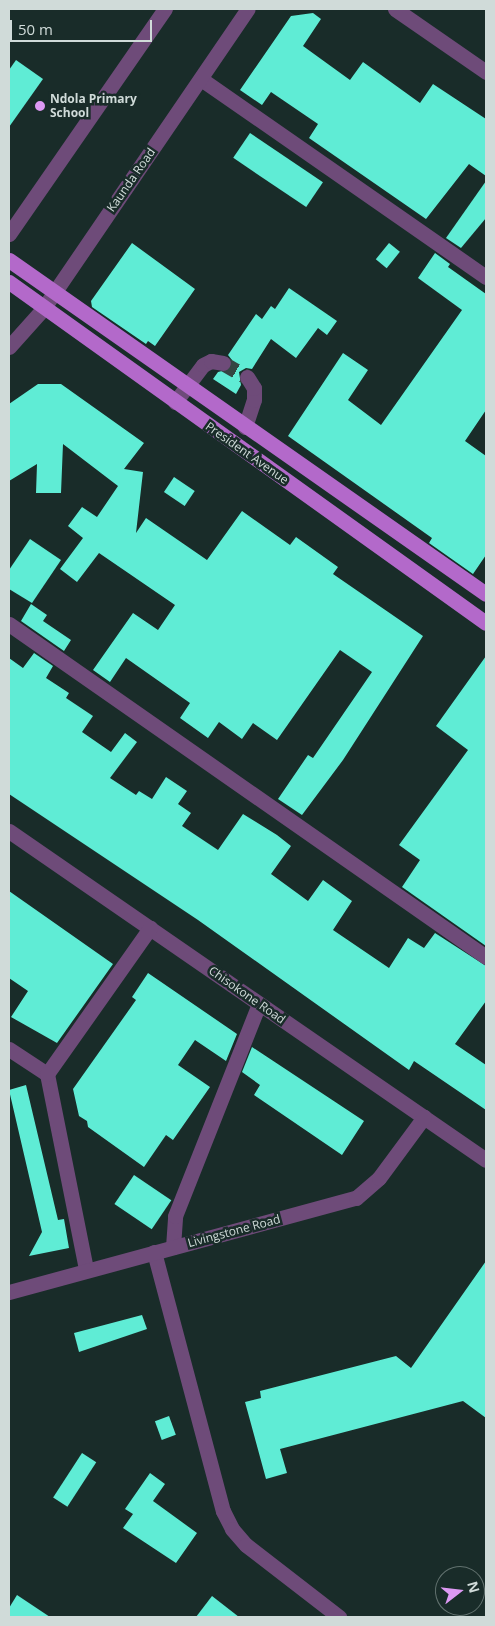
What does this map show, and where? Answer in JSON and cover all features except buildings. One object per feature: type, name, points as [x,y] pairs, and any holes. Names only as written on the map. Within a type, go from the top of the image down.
[{"type":"main road","name":"President Avenue","points":[[9,260],[53,293],[486,594]]},
{"type":"main road","name":"President Avenue","points":[[9,282],[43,309],[486,623]]},
{"type":"street","points":[[9,234],[165,9]]},
{"type":"street","name":"Kaunda Road","points":[[9,347],[43,309],[248,9]]},
{"type":"street","points":[[395,9],[486,72]]},
{"type":"street","points":[[201,78],[486,277]]},
{"type":"street","points":[[175,402],[203,365],[211,361],[223,363]]},
{"type":"street","points":[[245,427],[254,400],[254,388],[246,377]]},
{"type":"street","points":[[9,624],[486,957]]},
{"type":"street","name":"Chisokone Road","points":[[9,830],[486,1160]]},
{"type":"street","points":[[47,1074],[150,928]]},
{"type":"street","points":[[173,1247],[175,1216],[259,1004]]},
{"type":"street","points":[[9,1049],[47,1074],[86,1270]]},
{"type":"street","name":"Livingstone Road","points":[[9,1292],[356,1198],[379,1178],[424,1117]]},
{"type":"street","points":[[154,1252],[227,1520],[246,1545],[340,1617]]},
{"type":"tunnel","points":[[223,363],[247,377]]},
{"type":"place","name":"Ndola Primary School","points":[[40,106]]}]
